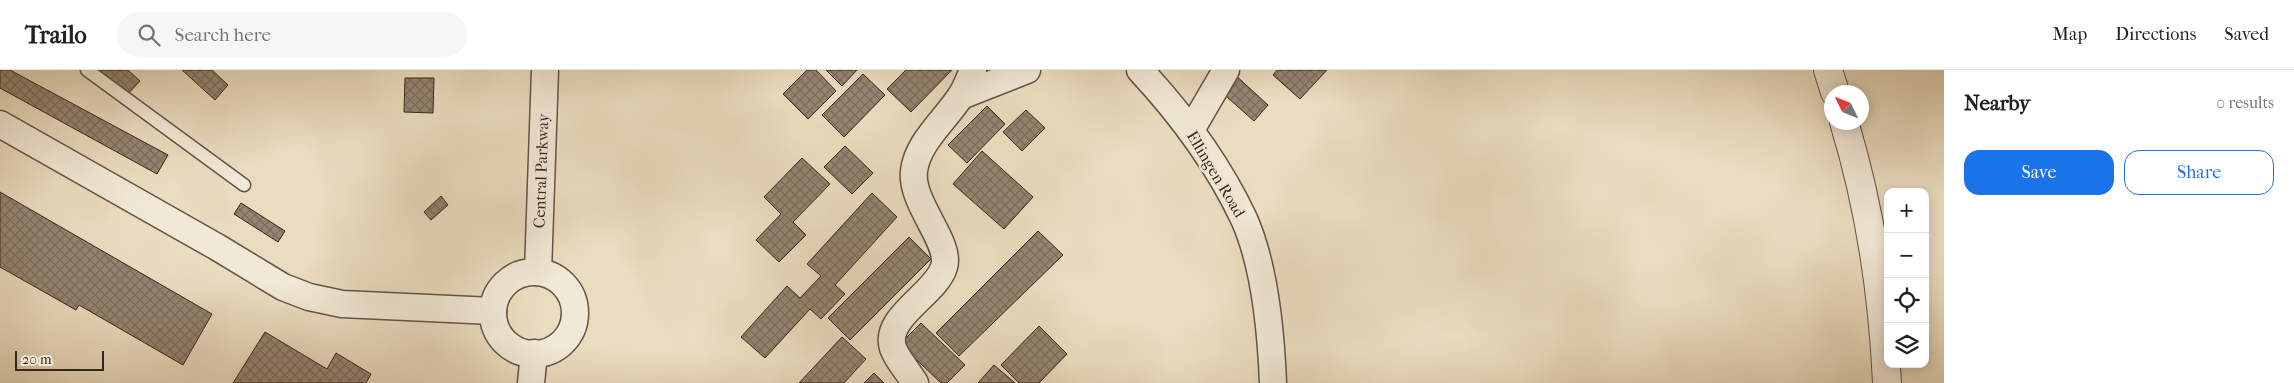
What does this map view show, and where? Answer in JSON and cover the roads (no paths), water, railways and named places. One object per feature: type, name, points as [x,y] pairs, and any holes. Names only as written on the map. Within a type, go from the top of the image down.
[{"type":"street","name":"Central Parkway","points":[[538,272],[545,70]]},
{"type":"street","points":[[916,383],[896,356],[892,343],[893,334],[903,314],[940,278],[945,260],[939,241],[918,198],[913,183],[914,170],[921,150],[961,96],[974,70]]},
{"type":"street","points":[[961,96],[1027,70]]},
{"type":"street","name":"Ellingen Road","points":[[1140,70],[1191,130],[1220,175],[1247,228],[1264,294],[1272,343],[1273,383]]},
{"type":"street","points":[[1191,130],[1226,70]]},
{"type":"street","points":[[1828,70],[1833,85]]},
{"type":"street","points":[[0,124],[218,247],[283,287],[342,304],[493,311]]},
{"type":"street","points":[[1846,130],[1863,189],[1870,226],[1882,308],[1886,383]]},
{"type":"street","points":[[538,272],[551,275],[562,284],[570,294],[575,308],[574,322],[569,334],[559,345],[547,352],[534,354],[520,352],[500,336],[495,324],[493,311],[496,298],[502,287],[512,278],[524,273],[538,272]]},
{"type":"street","points":[[531,383],[534,354]]},
{"type":"lane","points":[[86,70],[244,185]]}]
